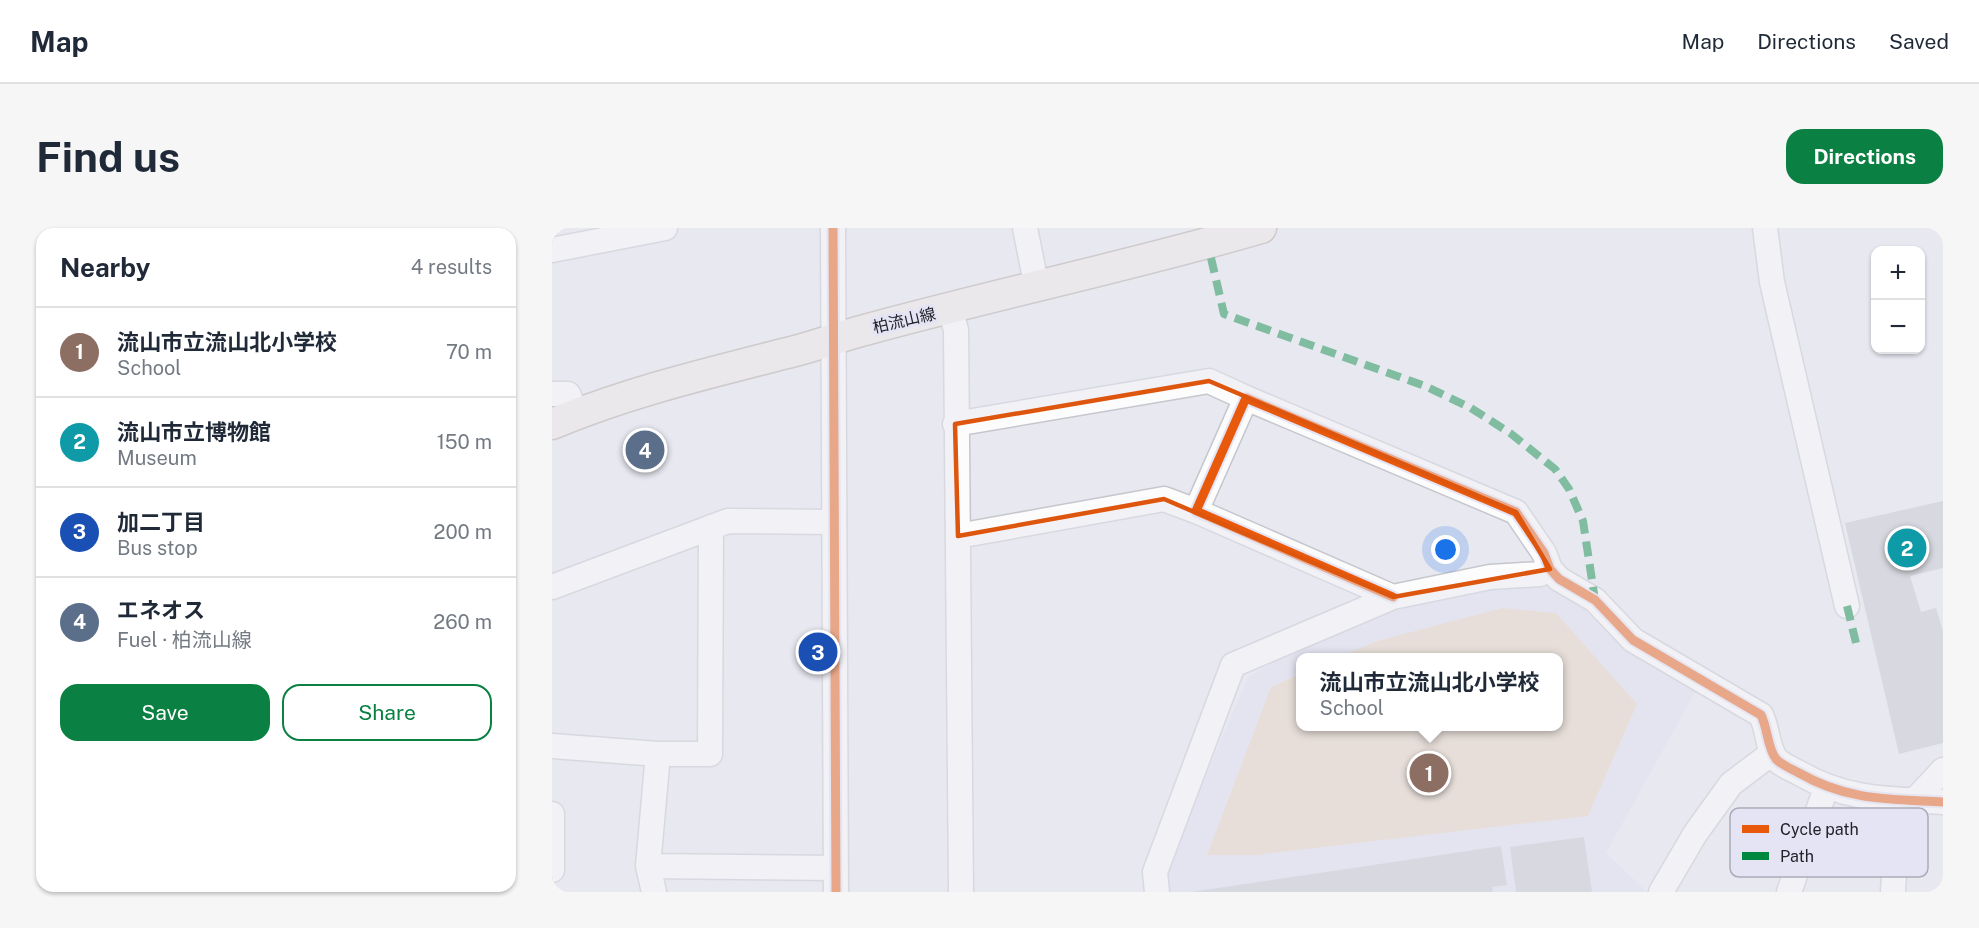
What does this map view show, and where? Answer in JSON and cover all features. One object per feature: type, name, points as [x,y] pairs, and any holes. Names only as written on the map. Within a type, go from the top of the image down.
[{"type":"main road","name":"柏流山線","points":[[565,418],[704,374],[1260,228]]},
{"type":"street","points":[[552,250],[665,228]]},
{"type":"street","points":[[833,228],[836,892]]},
{"type":"street","points":[[1025,228],[1036,288]]},
{"type":"street","points":[[1765,228],[1766,254],[1847,606]]},
{"type":"street","points":[[950,309],[956,330],[955,424],[961,892]]},
{"type":"street","points":[[955,424],[1209,381],[1516,512],[1544,553],[1550,569],[1559,579],[1595,600],[1633,640],[1761,715],[1766,725],[1772,753],[1778,762],[1826,788],[1858,796],[1943,802]]},
{"type":"street","points":[[552,394],[568,394],[565,418]]},
{"type":"street","points":[[1196,511],[1246,398]]},
{"type":"street","points":[[958,536],[1164,499],[1393,597]]},
{"type":"street","points":[[552,587],[728,521],[833,522]]},
{"type":"street","points":[[552,746],[658,754],[710,754],[711,527]]},
{"type":"street","points":[[1157,892],[1155,872],[1233,665],[1393,597],[1490,578],[1540,574],[1550,569]]},
{"type":"street","points":[[1661,892],[1695,834],[1731,784],[1772,753]]},
{"type":"street","points":[[654,892],[648,866],[658,754]]},
{"type":"street","points":[[1905,808],[1906,800],[1943,770]]},
{"type":"street","points":[[1819,808],[1826,788]]},
{"type":"street","points":[[552,814],[552,870]]},
{"type":"street","points":[[648,866],[835,868]]},
{"type":"street","points":[[1789,892],[1794,877]]},
{"type":"street","points":[[1893,892],[1895,877]]},
{"type":"highlighted area","points":[[1209,381],[1516,512],[1550,569],[1393,597],[1164,499],[958,536],[955,424]]},
{"type":"shaded area","points":[[1558,586],[1623,644],[1695,692],[1606,853],[1647,892],[1164,892],[1162,879],[1248,677],[1337,627],[1458,591]]},
{"type":"shaded area","points":[[1502,608],[1556,613],[1637,704],[1588,816],[1255,855],[1207,855],[1271,687],[1296,676],[1296,731],[1563,731],[1563,653],[1348,653],[1377,641]]},
{"type":"building","points":[[1943,501],[1943,568],[1910,576],[1921,612],[1936,608],[1943,631],[1943,743],[1899,754],[1845,523]]},
{"type":"building","points":[[1584,837],[1592,892],[1516,892],[1510,847]]},
{"type":"building","points":[[1501,846],[1507,885],[1492,887],[1493,892],[1191,892]]},
{"type":"marked path","points":[[1211,258],[1224,314],[1425,386],[1471,408],[1510,433],[1555,469],[1569,489],[1583,521],[1595,600]]},
{"type":"marked path","points":[[1847,606],[1857,647]]},
{"type":"cycle path","points":[[833,228],[836,892]]},
{"type":"cycle path","points":[[1393,597],[1196,511],[1246,398],[1516,512],[1544,553],[1550,569],[1559,579],[1595,600],[1633,640],[1761,715],[1773,754],[1784,765],[1817,782],[1852,794],[1887,799],[1943,802]]},
{"type":"place","name":"エネオス","points":[[645,450]]},
{"type":"place","name":"流山市立博物館","points":[[1907,548]]},
{"type":"place","name":"加二丁目","points":[[818,652]]},
{"type":"place","name":"流山市立流山北小学校","points":[[1429,773]]}]
